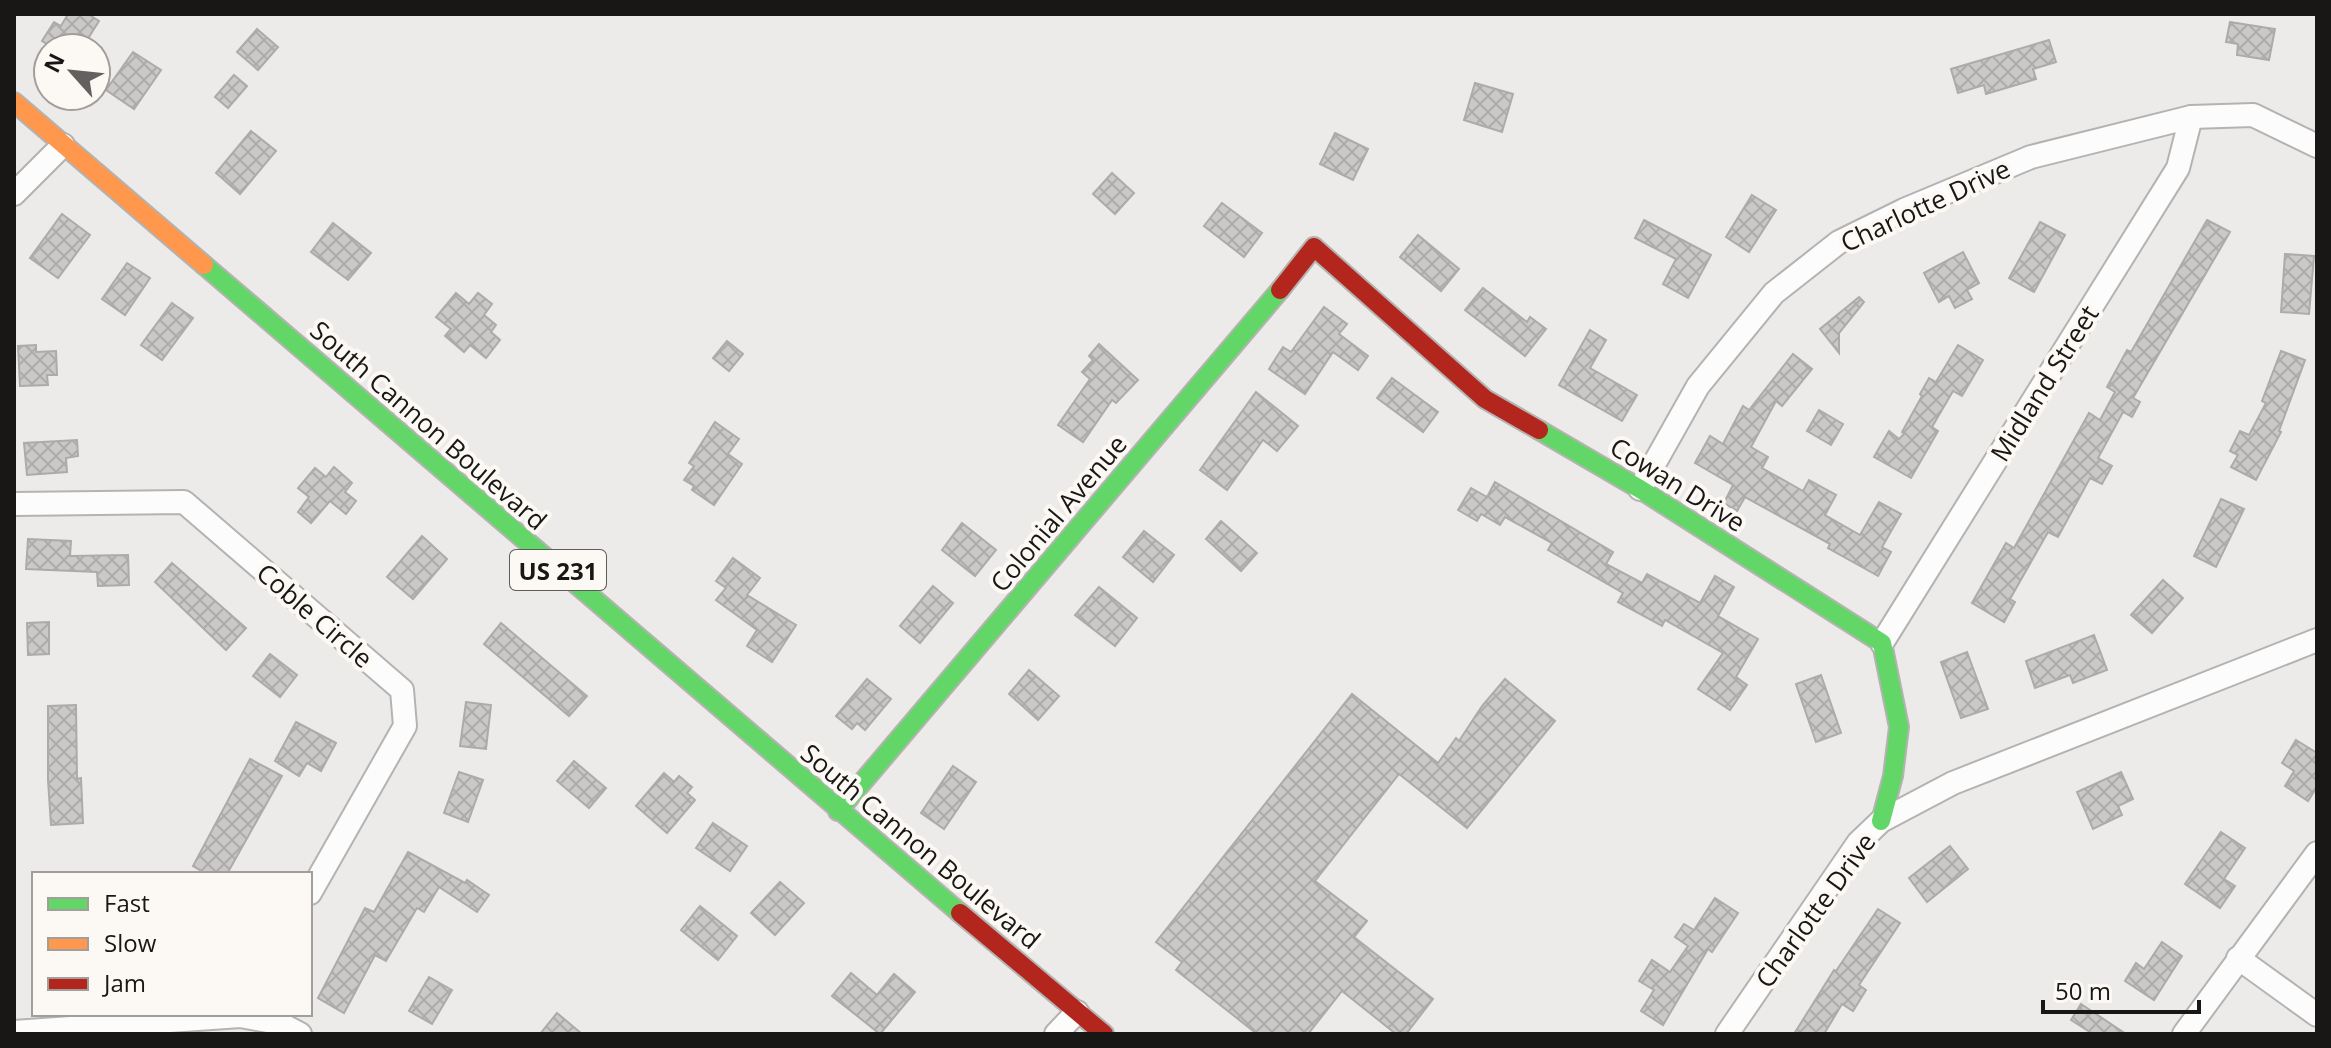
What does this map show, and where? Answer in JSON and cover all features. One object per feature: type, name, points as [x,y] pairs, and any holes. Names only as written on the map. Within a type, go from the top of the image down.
[{"type":"main road","name":"South Cannon Boulevard","points":[[14,102],[838,811],[1104,1034]]},
{"type":"main road","name":"Cowan Drive","points":[[1314,247],[1485,399],[1640,489],[1882,643]]},
{"type":"main road","name":"Colonial Avenue","points":[[838,811],[1253,324],[1314,247]]},
{"type":"main road","points":[[1881,821],[1893,776],[1899,727],[1882,643]]},
{"type":"street","name":"Charlotte Drive","points":[[1640,489],[1698,386],[1774,293],[1839,242],[1904,210],[2031,157],[2191,117],[2253,115],[2317,146]]},
{"type":"street","name":"Midland Street","points":[[1882,643],[2178,168],[2191,117]]},
{"type":"street","points":[[14,194],[63,145]]},
{"type":"street","name":"Coble Circle","points":[[14,504],[184,502],[402,690],[405,726],[312,889]]},
{"type":"street","name":"Charlotte Drive","points":[[1727,1034],[1858,843],[1881,821],[1953,783],[2317,640]]},
{"type":"street","points":[[2184,1034],[2317,853]]},
{"type":"street","points":[[2238,958],[2317,1015]]},
{"type":"street","points":[[1056,1034],[1077,1012]]},
{"type":"street","points":[[14,1032],[228,1016]]},
{"type":"street","points":[[243,1016],[270,1028],[300,1034]]},
{"type":"building","points":[[68,14],[88,14],[99,21],[92,32],[48,32],[54,22],[61,26]]},
{"type":"building","points":[[2230,22],[2275,29],[2269,60],[2237,55],[2238,44],[2226,42]]},
{"type":"building","points":[[257,29],[278,47],[258,70],[237,52]]},
{"type":"building","points":[[2049,40],[2056,62],[2033,69],[2036,79],[1986,94],[1984,85],[1958,93],[1951,69]]},
{"type":"building","points":[[133,52],[161,70],[134,109],[112,94],[112,82]]},
{"type":"building","points":[[234,75],[247,86],[228,108],[215,97]]},
{"type":"building","points":[[1475,83],[1513,94],[1502,132],[1464,120]]},
{"type":"building","points":[[251,131],[276,151],[240,194],[216,173]]},
{"type":"building","points":[[1335,133],[1368,149],[1353,180],[1320,164]]},
{"type":"building","points":[[1112,173],[1134,193],[1115,214],[1093,194]]},
{"type":"building","points":[[1752,195],[1776,210],[1749,252],[1726,237]]},
{"type":"building","points":[[1222,203],[1262,233],[1244,257],[1204,226]]},
{"type":"building","points":[[62,214],[90,235],[58,278],[30,258]]},
{"type":"building","points":[[1644,220],[1711,255],[1688,298],[1663,284],[1676,259],[1635,238]]},
{"type":"building","points":[[2207,220],[2230,232],[2133,398],[2140,402],[2132,417],[2123,412],[2098,458],[2112,466],[2102,484],[2090,478],[2058,537],[2048,532],[2010,599],[2015,602],[2004,622],[1972,603],[2006,543],[2014,548],[2089,413],[2100,420],[2115,392],[2107,387],[2127,350],[2131,352]]},
{"type":"building","points":[[2040,222],[2065,235],[2034,292],[2009,278]]},
{"type":"building","points":[[333,223],[371,253],[348,280],[311,252]]},
{"type":"building","points":[[1418,235],[1459,269],[1441,291],[1400,257]]},
{"type":"building","points":[[1963,252],[1979,283],[1967,290],[1972,299],[1955,308],[1949,296],[1939,302],[1924,273]]},
{"type":"building","points":[[2285,254],[2314,256],[2309,314],[2281,312]]},
{"type":"building","points":[[127,263],[150,278],[125,315],[102,299]]},
{"type":"building","points":[[1483,288],[1527,322],[1530,317],[1546,329],[1525,356],[1465,310]]},
{"type":"building","points":[[456,293],[469,304],[478,293],[492,304],[484,315],[496,325],[491,332],[500,340],[486,358],[470,345],[464,352],[445,336],[451,329],[436,317]]},
{"type":"building","points":[[1859,297],[1864,302],[1839,333],[1839,353],[1820,329]]},
{"type":"building","points":[[172,303],[193,318],[162,360],[141,345]]},
{"type":"building","points":[[1324,307],[1347,324],[1339,334],[1368,356],[1358,370],[1333,352],[1305,394],[1269,369],[1283,347],[1291,352]]},
{"type":"building","points":[[1590,330],[1606,340],[1590,368],[1637,395],[1622,421],[1559,385]]},
{"type":"building","points":[[727,341],[743,354],[729,371],[713,358]]},
{"type":"building","points":[[1099,344],[1138,380],[1116,403],[1112,400],[1083,442],[1058,425],[1090,379],[1082,372],[1093,360],[1089,356]]},
{"type":"building","points":[[36,345],[36,352],[56,351],[57,375],[47,375],[48,385],[20,386],[18,346]]},
{"type":"building","points":[[1958,345],[1983,360],[1962,396],[1953,391],[1932,427],[1938,431],[1911,478],[1874,457],[1889,431],[1899,439],[1904,434],[1902,432],[1929,378],[1936,382]]},
{"type":"building","points":[[2281,351],[2305,360],[2281,432],[2256,480],[2231,467],[2238,455],[2230,451],[2240,431],[2249,435],[2266,403],[2262,401]]},
{"type":"building","points":[[1793,354],[1812,369],[1782,406],[1776,401],[1751,447],[1768,457],[1762,468],[1803,491],[1809,480],[1836,495],[1825,515],[1860,535],[1879,502],[1901,514],[1882,547],[1891,552],[1878,576],[1828,548],[1830,544],[1745,497],[1737,511],[1724,503],[1733,485],[1695,463],[1710,436],[1723,444],[1743,406],[1749,410]]},
{"type":"building","points":[[1392,378],[1438,412],[1423,432],[1377,398]]},
{"type":"building","points":[[1256,392],[1298,426],[1277,451],[1263,440],[1227,490],[1200,470]]},
{"type":"building","points":[[1819,410],[1843,424],[1831,445],[1807,431]]},
{"type":"building","points":[[715,422],[739,439],[728,454],[742,464],[714,505],[692,490],[694,486],[684,480],[694,466],[689,463]]},
{"type":"building","points":[[77,440],[78,456],[66,458],[67,472],[27,475],[24,443]]},
{"type":"building","points":[[334,467],[352,483],[345,492],[356,501],[346,514],[330,501],[311,523],[298,512],[309,497],[298,488],[315,468],[326,477]]},
{"type":"building","points":[[1495,482],[1613,552],[1606,564],[1642,583],[1647,574],[1700,603],[1715,576],[1734,587],[1718,616],[1758,639],[1736,677],[1747,685],[1730,710],[1698,689],[1723,653],[1665,620],[1662,626],[1618,602],[1623,593],[1548,550],[1552,543],[1505,517],[1500,525],[1481,514],[1477,521],[1458,510],[1471,488],[1487,497]]},
{"type":"building","points":[[2221,499],[2244,509],[2216,567],[2194,556]]},
{"type":"building","points":[[1221,521],[1257,553],[1241,571],[1206,539]]},
{"type":"building","points":[[962,523],[996,550],[975,576],[942,550]]},
{"type":"building","points":[[1144,531],[1174,555],[1153,582],[1123,557]]},
{"type":"building","points":[[422,536],[447,559],[413,599],[387,577]]},
{"type":"building","points":[[28,539],[71,541],[70,556],[128,555],[129,585],[98,586],[97,572],[26,569]]},
{"type":"building","points":[[733,558],[760,578],[747,595],[796,625],[772,662],[747,646],[757,630],[716,600],[726,588],[716,581]]},
{"type":"building","points":[[172,563],[246,628],[226,650],[155,582]]},
{"type":"building","points":[[2163,580],[2183,598],[2152,633],[2131,615]]},
{"type":"building","points":[[933,586],[953,603],[920,643],[900,626]]},
{"type":"building","points":[[1099,587],[1137,618],[1115,646],[1075,615]]},
{"type":"building","points":[[49,622],[49,654],[28,655],[27,623]]},
{"type":"building","points":[[501,623],[587,696],[569,716],[484,644]]},
{"type":"building","points":[[2094,635],[2107,670],[2073,683],[2070,675],[2035,688],[2026,661]]},
{"type":"building","points":[[1967,652],[1988,709],[1961,718],[1941,662]]},
{"type":"building","points":[[270,654],[297,675],[280,697],[253,676]]},
{"type":"building","points":[[1029,670],[1059,696],[1038,720],[1009,694]]},
{"type":"building","points":[[1821,675],[1841,733],[1816,742],[1796,684]]},
{"type":"building","points":[[867,679],[891,699],[865,730],[857,723],[852,729],[836,716]]},
{"type":"building","points":[[1505,679],[1555,721],[1467,828],[1399,774],[1315,881],[1367,921],[1354,937],[1433,999],[1406,1034],[1396,1034],[1342,991],[1308,1034],[1257,1034],[1176,970],[1182,962],[1156,942],[1352,694],[1438,763],[1456,738],[1459,741]]},
{"type":"building","points":[[466,702],[491,705],[486,749],[460,746]]},
{"type":"building","points":[[76,705],[77,779],[81,778],[83,823],[51,825],[48,706]]},
{"type":"building","points":[[296,722],[336,743],[321,771],[307,763],[299,776],[275,761]]},
{"type":"building","points":[[2296,740],[2317,753],[2317,787],[2308,801],[2285,786],[2294,771],[2282,763]]},
{"type":"building","points":[[250,759],[282,776],[228,872],[204,872],[193,866]]},
{"type":"building","points":[[574,761],[606,788],[589,808],[557,781]]},
{"type":"building","points":[[953,766],[976,782],[944,829],[921,813]]},
{"type":"building","points":[[459,772],[483,780],[468,822],[444,813]]},
{"type":"building","points":[[2121,772],[2133,799],[2118,806],[2122,815],[2093,829],[2077,792]]},
{"type":"building","points":[[664,773],[674,782],[679,776],[692,787],[687,793],[695,800],[667,833],[636,806]]},
{"type":"building","points":[[713,823],[747,846],[730,871],[696,848]]},
{"type":"building","points":[[2221,832],[2245,848],[2224,879],[2235,886],[2220,908],[2185,884]]},
{"type":"building","points":[[1950,846],[1968,869],[1927,902],[1909,878]]},
{"type":"building","points":[[408,852],[465,883],[467,880],[489,895],[477,912],[439,887],[424,912],[417,908],[386,961],[375,955],[344,1013],[318,998],[365,908],[374,912]]},
{"type":"building","points":[[780,882],[804,903],[775,935],[751,913]]},
{"type":"building","points":[[1715,898],[1738,913],[1712,952],[1708,949],[1663,1025],[1641,1011],[1654,990],[1639,981],[1652,960],[1670,972],[1688,946],[1675,937],[1684,924],[1694,930]]},
{"type":"building","points":[[700,906],[737,936],[718,960],[681,930]]},
{"type":"building","points":[[1878,909],[1900,923],[1859,985],[1866,990],[1853,1011],[1842,1004],[1824,1034],[1794,1034],[1834,970]]},
{"type":"building","points":[[2162,942],[2182,956],[2154,1000],[2125,981],[2136,963],[2144,969]]},
{"type":"building","points":[[851,973],[877,995],[894,974],[915,992],[880,1034],[832,996]]},
{"type":"building","points":[[429,977],[452,990],[432,1024],[409,1011]]},
{"type":"building","points":[[2081,1004],[2126,1034],[2093,1034],[2071,1020]]},
{"type":"building","points":[[557,1013],[582,1034],[540,1034]]},
{"type":"traffic: fast","points":[[204,265],[960,913]]},
{"type":"traffic: fast","points":[[838,811],[1280,290]]},
{"type":"traffic: fast","points":[[1539,430],[1640,489],[1882,643],[1899,727],[1893,776],[1881,821]]},
{"type":"traffic: slow","points":[[14,102],[204,265]]},
{"type":"traffic: jam","points":[[1280,290],[1314,247],[1485,399],[1539,430]]},
{"type":"traffic: jam","points":[[960,913],[1104,1034]]}]
